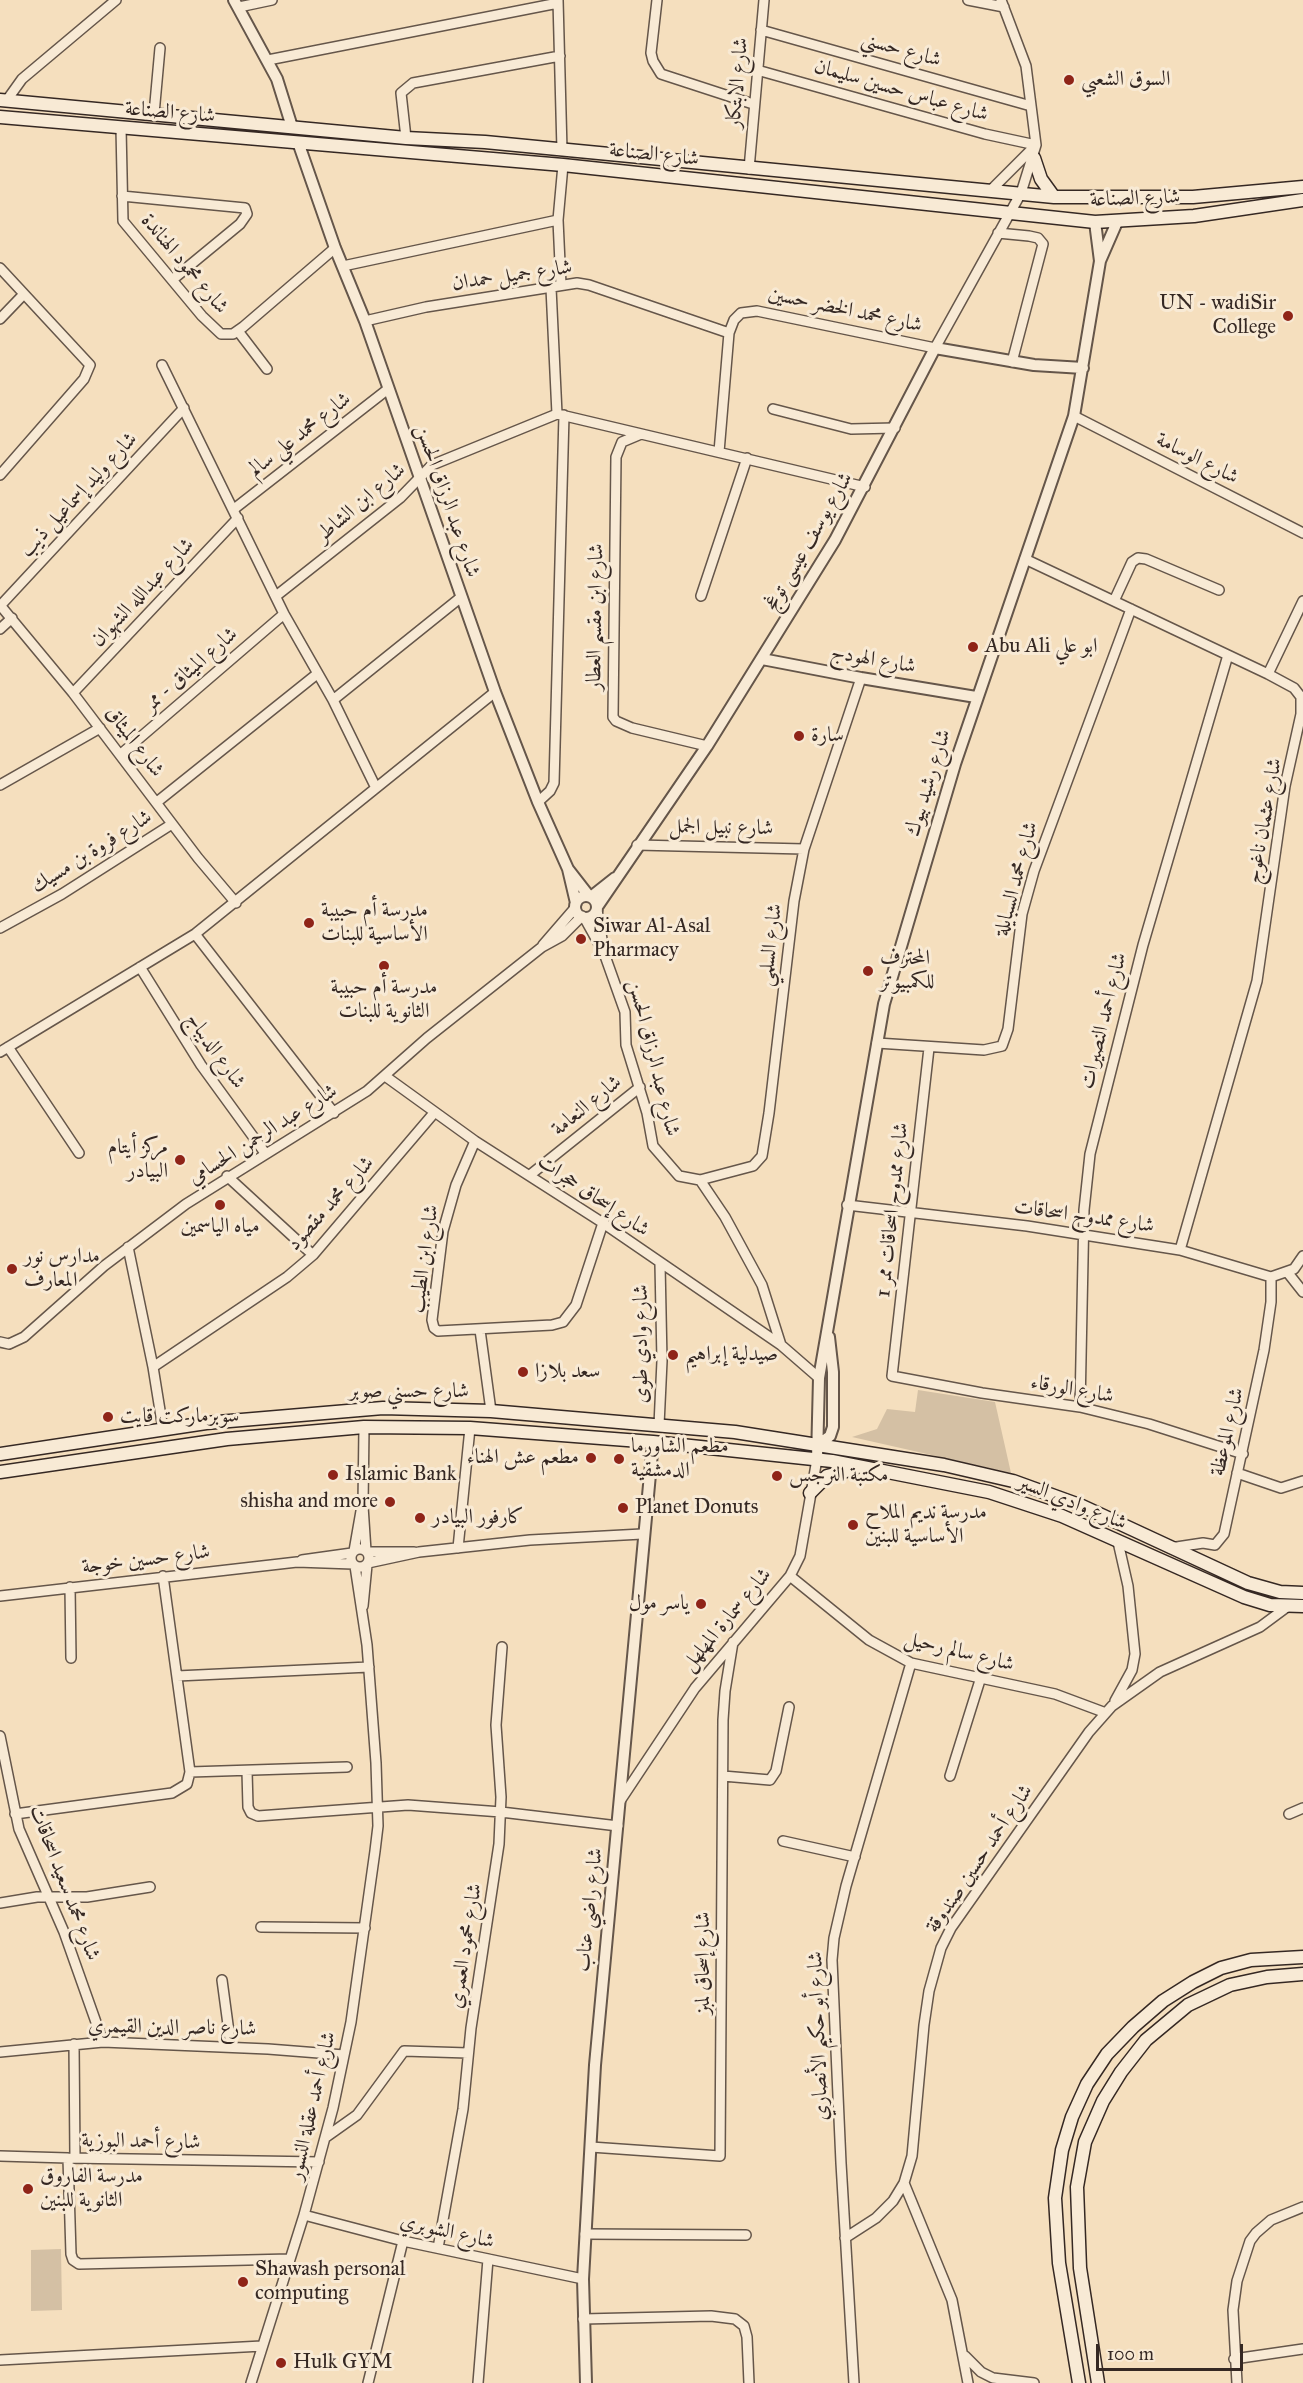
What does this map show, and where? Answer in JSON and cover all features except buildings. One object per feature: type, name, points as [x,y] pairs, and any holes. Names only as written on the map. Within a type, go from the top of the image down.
[{"type":"main road","name":"شارع الصناعة","points":[[3,100],[1054,197],[1193,197],[1303,186]]},
{"type":"main road","name":"شارع الصناعة","points":[[0,117],[563,165],[1095,222],[1194,216],[1303,200]]},
{"type":"main road","points":[[1035,152],[1041,179],[1054,197]]},
{"type":"main road","name":"شارع حسني صوبر","points":[[0,1454],[163,1429],[269,1416],[383,1408],[539,1415],[659,1425],[819,1444]]},
{"type":"main road","points":[[538,1432],[539,1415]]},
{"type":"main road","name":"شارع حسني صوبر","points":[[0,1472],[250,1436],[364,1427],[470,1428],[538,1432],[817,1459]]},
{"type":"main road","name":"شارع وادي السير","points":[[819,1444],[966,1469],[1013,1481],[1082,1506],[1168,1548],[1248,1583],[1289,1593],[1303,1593]]},
{"type":"main road","name":"شارع وادي السير","points":[[817,1459],[989,1492],[1062,1516],[1226,1591],[1269,1605],[1303,1606]]},
{"type":"main road","points":[[810,1493],[819,1482],[832,1473],[863,1468]]},
{"type":"main road","points":[[1287,1607],[1289,1593]]},
{"type":"main road","points":[[1079,2383],[1059,2263],[1054,2198],[1062,2150],[1072,2117],[1088,2084],[1107,2054],[1133,2027],[1163,2001],[1193,1982],[1221,1968],[1251,1960],[1303,1957]]},
{"type":"main road","points":[[1098,2383],[1080,2268],[1077,2187],[1085,2142],[1103,2101],[1121,2072],[1146,2040],[1188,2005],[1230,1985],[1267,1977],[1303,1974]]},
{"type":"street","points":[[3,100],[33,69],[116,0]]},
{"type":"street","points":[[272,0],[237,4],[278,79],[292,127]]},
{"type":"street","points":[[657,0],[651,53],[653,62],[661,74],[753,104]]},
{"type":"street","name":"شارع الابتكار","points":[[749,169],[764,0]]},
{"type":"street","points":[[968,0],[1002,4],[1026,66],[1031,106],[1035,152],[990,192]]},
{"type":"street","points":[[268,60],[558,1],[562,150]]},
{"type":"street","name":"شارع حسني","points":[[761,30],[1031,106]]},
{"type":"street","points":[[154,114],[160,48]]},
{"type":"street","points":[[405,138],[401,93],[413,83],[560,56]]},
{"type":"street","name":"شارع عباس حسين سليمان","points":[[757,70],[985,134],[1035,152]]},
{"type":"street","points":[[122,128],[122,196],[245,208],[247,214],[240,224],[172,280]]},
{"type":"street","name":"شارع عبد الرزاق الحسن","points":[[298,142],[335,248],[365,321],[460,598],[495,692],[538,802],[568,869],[579,911],[604,953]]},
{"type":"street","name":"شارع يوسف عيسى توغج","points":[[597,909],[607,896],[615,877],[707,746],[865,487],[935,348],[1011,212],[1035,152]]},
{"type":"street","points":[[538,802],[550,791],[554,783],[560,414],[556,286],[558,220],[563,165]]},
{"type":"street","name":"شارع محمود الهناندة","points":[[122,196],[123,221],[215,330],[225,335],[238,331],[335,248]]},
{"type":"street","points":[[343,266],[558,220]]},
{"type":"street","name":"شارع رشيد بيوك","points":[[1095,222],[1100,261]]},
{"type":"street","name":"شارع رشيد بيوك","points":[[819,1444],[819,1378],[877,1043],[901,942],[976,697],[1074,416],[1100,261],[1117,222]]},
{"type":"street","points":[[998,233],[1038,238],[1043,244],[1012,362]]},
{"type":"street","points":[[0,268],[90,365],[84,380],[0,475]]},
{"type":"street","name":"شارع جميل حمدان","points":[[365,321],[426,307],[556,286],[589,285],[729,333]]},
{"type":"street","points":[[0,319],[23,295]]},
{"type":"street","name":"شارع محمد الخضر حسين","points":[[729,333],[737,316],[748,310],[1012,362],[1083,368]]},
{"type":"street","points":[[238,331],[267,369]]},
{"type":"street","points":[[719,452],[729,333]]},
{"type":"street","points":[[162,365],[284,614],[333,700],[376,788]]},
{"type":"street","name":"شارع محمد علي سالم","points":[[236,514],[388,389]]},
{"type":"street","name":"شارع وليد إسماعيل ذيب","points":[[0,605],[184,408]]},
{"type":"street","points":[[773,409],[851,429],[895,428]]},
{"type":"street","points":[[560,414],[865,487]]},
{"type":"street","name":"شارع ابن الشاطر","points":[[276,596],[400,498],[432,465],[560,414]]},
{"type":"street","name":"شارع الوسامة","points":[[1074,416],[1303,533]]},
{"type":"street","name":"شارع ابن مقسم العطار","points":[[642,434],[622,442],[616,457],[613,717],[616,721],[632,728],[707,746]]},
{"type":"street","points":[[701,596],[747,458]]},
{"type":"street","name":"شارع عبدالله الشهوان","points":[[73,693],[236,514]]},
{"type":"street","points":[[1114,601],[1132,562],[1138,558],[1146,559],[1219,590]]},
{"type":"street","name":"شارع عثمان ناغوج","points":[[1025,559],[1268,674],[1294,688],[1301,698],[1299,753],[1286,786],[1253,999],[1180,1250]]},
{"type":"street","points":[[333,700],[460,598]]},
{"type":"street","points":[[1268,674],[1303,601]]},
{"type":"street","name":"شارع الميثاق","points":[[0,605],[73,693],[172,824],[236,903]]},
{"type":"street","name":"شارع محمد السبايلة","points":[[877,1043],[929,1048],[995,1049],[1002,1046],[1006,1038],[1018,936],[1034,871],[1131,609]]},
{"type":"street","name":"شارع الميثاق - ممر","points":[[121,754],[284,614]]},
{"type":"street","points":[[0,628],[12,618]]},
{"type":"street","name":"شارع أحمد النصيرات","points":[[1080,1407],[1086,1177],[1101,1107],[1160,884],[1228,655]]},
{"type":"street","name":"شارع الهودج","points":[[762,659],[976,697]]},
{"type":"street","points":[[157,802],[317,674]]},
{"type":"street","name":"شارع السلمي","points":[[700,1180],[753,1166],[762,1155],[794,901],[804,849],[861,678]]},
{"type":"street","points":[[79,1153],[4,1050],[195,934],[495,692]]},
{"type":"street","points":[[0,785],[100,728]]},
{"type":"street","name":"شارع فروة بن مسيك","points":[[0,928],[72,888],[172,824]]},
{"type":"street","name":"شارع نبيل الجمل","points":[[637,845],[804,849]]},
{"type":"street","name":"شارع عبد الرزاق الحسن","points":[[568,869],[590,896],[597,909],[604,953],[625,1012],[626,1045],[640,1087],[652,1146],[679,1176],[700,1180]]},
{"type":"street","name":"شارع يوسف عيسى توغج","points":[[579,911],[581,897],[590,896],[615,877]]},
{"type":"street","points":[[579,911],[590,916],[597,909]]},
{"type":"street","name":"شارع عبد الرحمن الحسامي","points":[[0,1342],[9,1344],[24,1337],[128,1247],[227,1176],[334,1113],[385,1076],[427,1038],[542,947],[579,911]]},
{"type":"street","points":[[195,934],[334,1113]]},
{"type":"street","name":"شارع الديباج","points":[[140,968],[201,1065],[265,1153]]},
{"type":"street","name":"شارع ممدوح اسحاقات ممر 1","points":[[892,1376],[929,1048]]},
{"type":"street","name":"شارع إسحاق حجرات","points":[[385,1076],[474,1141],[603,1223],[781,1345],[819,1378]]},
{"type":"street","name":"شارع النعامة","points":[[530,1175],[640,1087]]},
{"type":"street","name":"شارع محمد مقصود","points":[[153,1367],[287,1277],[313,1256],[434,1113]]},
{"type":"street","name":"شارع ابن الطيب","points":[[474,1141],[456,1185],[443,1231],[432,1320],[434,1328],[445,1333],[563,1322],[576,1305],[603,1223]]},
{"type":"street","points":[[227,1176],[313,1256]]},
{"type":"street","points":[[700,1180],[738,1238],[753,1267],[767,1298],[781,1345]]},
{"type":"street","name":"شارع ممدوح اسحاقات","points":[[848,1205],[1083,1234],[1180,1250],[1271,1277],[1288,1273]]},
{"type":"street","points":[[128,1247],[153,1367],[163,1429]]},
{"type":"street","points":[[1303,1256],[1288,1273],[1303,1292]]},
{"type":"street","name":"شارع وادي طوى","points":[[659,1425],[662,1361],[660,1264]]},
{"type":"street","name":"شارع الموعظة","points":[[1168,1548],[1203,1543],[1215,1545],[1221,1540],[1243,1454],[1269,1323],[1271,1277]]},
{"type":"street","name":"شارع رشيد بيوك","points":[[819,1444],[830,1436],[832,1427],[833,1372],[828,1325]]},
{"type":"street","points":[[480,1330],[491,1412]]},
{"type":"street","name":"شارع الورقاء","points":[[892,1376],[982,1393],[1080,1407],[1149,1424],[1243,1454]]},
{"type":"street","name":"شارع أحمد عقلة النسور","points":[[251,2383],[326,2137],[344,2055],[365,1928],[378,1806],[363,1606],[368,1564],[363,1506],[364,1427]]},
{"type":"street","points":[[458,1548],[470,1428]]},
{"type":"street","name":"شارع راضي عناب","points":[[586,2383],[583,2279],[601,1991],[638,1613],[642,1534],[653,1442]]},
{"type":"street","name":"شارع سمارة المهلهل","points":[[619,1803],[673,1719],[733,1642],[790,1576],[800,1556],[819,1444]]},
{"type":"street","points":[[1237,1473],[1281,1488],[1303,1481]]},
{"type":"street","name":"شارع أحمد عقلة النسور","points":[[363,1506],[353,1558],[358,1592],[363,1606]]},
{"type":"street","points":[[419,1552],[367,1551],[360,1548],[353,1558],[368,1564],[419,1552],[568,1537],[642,1534]]},
{"type":"street","name":"شارع أحمد حسين صندوقة","points":[[845,2238],[876,2218],[893,2201],[904,2183],[912,2156],[924,2025],[934,1970],[941,1948],[958,1918],[1089,1732],[1109,1709],[1132,1670],[1135,1654],[1128,1586],[1118,1542]]},
{"type":"street","name":"شارع حسين خوجة","points":[[0,1596],[163,1576],[353,1558]]},
{"type":"street","points":[[15,1814],[172,1793],[183,1788],[190,1773],[163,1576]]},
{"type":"street","name":"شارع سالم رحيل","points":[[790,1576],[869,1640],[911,1663],[981,1677],[1109,1709]]},
{"type":"street","points":[[70,1587],[71,1658]]},
{"type":"street","name":"شارع أحمد حسين صندوقة","points":[[1109,1709],[1160,1672],[1260,1627],[1287,1607]]},
{"type":"street","name":"شارع إسحاق لمبز","points":[[591,2147],[720,2156],[725,1691],[733,1642]]},
{"type":"street","name":"شارع محمود العمري","points":[[438,2248],[463,2109],[468,2053],[498,1852],[501,1812],[496,1725],[502,1647]]},
{"type":"street","name":"شارع أبو حكيم الأنصاري","points":[[854,2383],[832,1960],[837,1921],[911,1663]]},
{"type":"street","points":[[177,1676],[369,1667]]},
{"type":"street","points":[[950,1776],[981,1677]]},
{"type":"street","points":[[723,1776],[770,1780],[776,1771],[789,1707]]},
{"type":"street","name":"شارع محمد سعيد اسحاقات","points":[[0,1736],[15,1814],[80,1973],[103,2042]]},
{"type":"street","points":[[190,1773],[347,1767]]},
{"type":"street","points":[[247,1771],[248,1803],[253,1814],[296,1815],[408,1805],[501,1812],[618,1826]]},
{"type":"street","points":[[1289,1815],[1303,1808]]},
{"type":"street","points":[[783,1841],[855,1857]]},
{"type":"street","points":[[0,1903],[49,1897],[87,1897],[150,1887]]},
{"type":"street","points":[[261,1927],[365,1928]]},
{"type":"street","points":[[222,1980],[231,2047]]},
{"type":"street","name":"شارع ناصر الدين القيمري","points":[[0,2052],[103,2042],[231,2047],[344,2055]]},
{"type":"street","points":[[0,2156],[72,2158],[74,2044]]},
{"type":"street","points":[[326,2137],[357,2115],[404,2051],[468,2053]]},
{"type":"street","name":"شارع أحمد البوزية","points":[[290,2259],[79,2264],[73,2260],[71,2254],[72,2158],[319,2162]]},
{"type":"street","points":[[904,2183],[943,2274],[964,2354],[968,2383]]},
{"type":"street","points":[[1237,2383],[1234,2359],[1234,2296],[1250,2241],[1271,2220],[1303,2207]]},
{"type":"street","name":"شارع الشوبري","points":[[304,2215],[403,2241],[583,2279]]},
{"type":"street","points":[[585,2235],[746,2235]]},
{"type":"street","points":[[368,2383],[403,2241]]},
{"type":"street","points":[[478,2383],[488,2259]]},
{"type":"street","points":[[584,2319],[711,2316],[735,2319],[744,2326],[747,2337],[749,2383]]},
{"type":"street","points":[[0,2360],[262,2346]]},
{"type":"street","points":[[1234,2359],[1303,2349]]},
{"type":"street","points":[[964,2354],[972,2364],[993,2378],[1034,2383]]},
{"type":"shaded area","points":[[918,1390],[995,1402],[1011,1473],[852,1437],[877,1429],[887,1409],[915,1412]]},
{"type":"shaded area","points":[[61,2249],[62,2310],[31,2311],[31,2250]]},
{"type":"place","name":"السوق الشعبي","points":[[1069,80]]},
{"type":"place","name":"UN - wadiSir College","points":[[1288,316]]},
{"type":"place","name":"Abu Ali ابو علي","points":[[973,647]]},
{"type":"place","name":"سارة","points":[[799,736]]},
{"type":"place","name":"مدرسة أم حبيبة الأساسية للبنات","points":[[309,923]]},
{"type":"place","name":"Siwar Al-Asal Pharmacy","points":[[581,939]]},
{"type":"place","name":"مدرسة أم حبيبة الثانوية للبنات","points":[[384,966]]},
{"type":"place","name":"المحترف للكمبيوتر","points":[[868,971]]},
{"type":"place","name":"مركز أيتام البيادر","points":[[180,1160]]},
{"type":"place","name":"مياه الياسمين","points":[[220,1205]]},
{"type":"place","name":"مدارس نور المعارف","points":[[12,1269]]},
{"type":"place","name":"صيدلية إبراهيم","points":[[673,1355]]},
{"type":"place","name":"سعد بلازا","points":[[523,1372]]},
{"type":"place","name":"سوبرماركت قايت","points":[[108,1417]]},
{"type":"place","name":"مطعم عش الهناء","points":[[591,1458]]},
{"type":"place","name":"مطعم الشاورما الدمشقية","points":[[619,1459]]},
{"type":"place","name":"Islamic Bank","points":[[333,1475]]},
{"type":"place","name":"مكتبة النرجس","points":[[777,1476]]},
{"type":"place","name":"shisha and more","points":[[390,1502]]},
{"type":"place","name":"Planet Donuts","points":[[623,1508]]},
{"type":"place","name":"كارفور البيادر","points":[[420,1518]]},
{"type":"place","name":"مدرسة نديم الملاح الأساسية للبنين","points":[[853,1525]]},
{"type":"place","name":"ياسر مول","points":[[701,1604]]},
{"type":"place","name":"مدرسة الفاروق الثانوية للبنين","points":[[28,2189]]},
{"type":"place","name":"Shawash personal computing","points":[[243,2282]]},
{"type":"place","name":"Hulk GYM","points":[[281,2363]]}]
